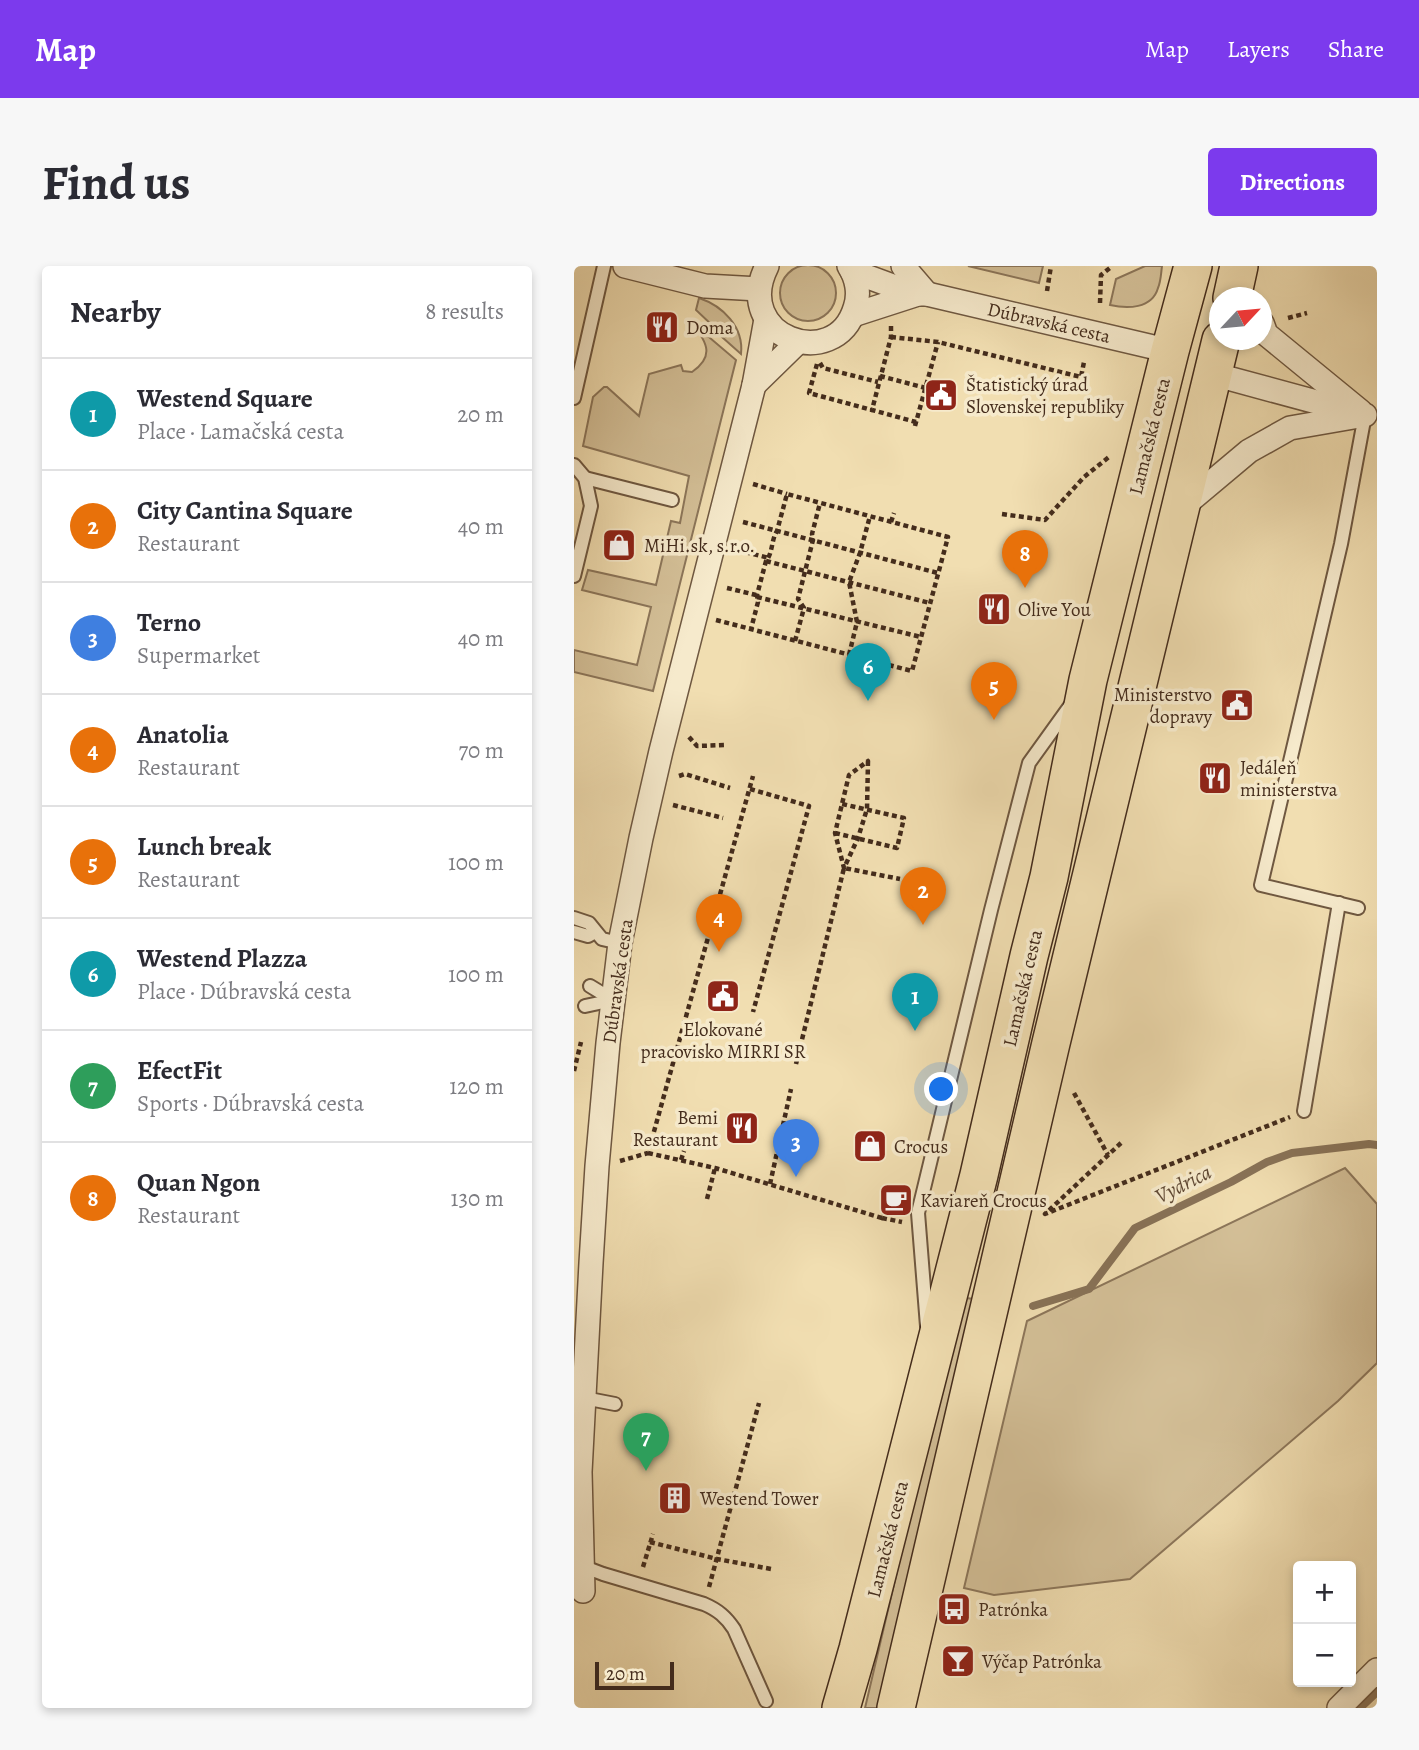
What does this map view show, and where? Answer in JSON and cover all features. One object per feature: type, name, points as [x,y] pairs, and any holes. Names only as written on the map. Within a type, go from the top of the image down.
[{"type":"main road","name":"Lamačská cesta","points":[[841,1708],[979,1175],[1049,877],[1088,680],[1193,266]]},
{"type":"main road","points":[[1235,287],[1240,266]]},
{"type":"main road","points":[[896,1708],[1051,1042],[1217,357],[1170,351]]},
{"type":"street","points":[[625,266],[705,286],[759,289]]},
{"type":"street","points":[[767,266],[759,289],[760,304],[766,319],[785,337],[798,342],[814,343],[830,338],[843,329],[853,315],[858,301],[857,285],[851,268]]},
{"type":"street","points":[[853,315],[923,294],[903,266]]},
{"type":"street","points":[[1240,266],[1247,287]]},
{"type":"street","name":"Dúbravská cesta","points":[[851,268],[898,288],[1170,351]]},
{"type":"street","name":"Dúbravská cesta","points":[[583,1591],[577,1472],[584,1398],[597,1166],[620,943],[641,838],[754,385],[766,319]]},
{"type":"street","points":[[1272,339],[1371,416]]},
{"type":"street","points":[[754,385],[798,342]]},
{"type":"street","points":[[1217,357],[1248,385],[1371,416]]},
{"type":"street","points":[[1181,508],[1249,452],[1290,428],[1371,416]]},
{"type":"street","points":[[1339,1708],[1377,1670]]},
{"type":"lane","points":[[574,398],[604,266]]},
{"type":"lane","points":[[1358,908],[1261,885],[1371,416]]},
{"type":"lane","points":[[574,465],[586,478],[591,506],[574,576]]},
{"type":"lane","points":[[586,478],[672,499]]},
{"type":"lane","points":[[931,1368],[918,1213],[1029,763],[1088,680]]},
{"type":"lane","points":[[1304,1111],[1339,903]]},
{"type":"lane","points":[[574,918],[589,923],[602,939],[620,943]]},
{"type":"lane","points":[[574,932],[588,936],[595,932]]},
{"type":"lane","points":[[590,986],[613,1000]]},
{"type":"lane","points":[[585,1006],[613,1000]]},
{"type":"lane","points":[[584,1398],[615,1404]]},
{"type":"lane","points":[[582,1566],[717,1610],[734,1629],[766,1701]]},
{"type":"path","points":[[1047,290],[1051,266]]},
{"type":"path","points":[[1098,266],[1101,275],[1100,303]]},
{"type":"path","points":[[1101,275],[1111,267]]},
{"type":"path","points":[[1288,318],[1307,313]]},
{"type":"path","points":[[872,410],[891,337],[892,323]]},
{"type":"path","points":[[891,337],[938,342],[1081,377],[1084,362]]},
{"type":"path","points":[[926,388],[824,368],[818,360],[809,393],[916,424],[926,388],[938,342]]},
{"type":"path","points":[[1002,514],[1045,520],[1084,477],[1109,457]]},
{"type":"path","points":[[715,620],[912,671],[948,537],[749,483]]},
{"type":"path","points":[[751,629],[757,596],[787,494]]},
{"type":"path","points":[[795,641],[804,608],[798,599],[820,503]]},
{"type":"path","points":[[891,522],[894,513]]},
{"type":"path","points":[[849,655],[856,622],[849,582],[870,516]]},
{"type":"path","points":[[739,522],[938,573]]},
{"type":"path","points":[[732,548],[806,572],[930,603]]},
{"type":"path","points":[[723,587],[921,638]]},
{"type":"path","points":[[893,675],[895,667]]},
{"type":"path","points":[[687,733],[697,746],[724,745]]},
{"type":"path","points":[[796,1064],[844,868],[858,838],[867,809],[868,761],[849,775],[835,833],[844,868]]},
{"type":"path","points":[[675,777],[685,774],[730,788]]},
{"type":"path","points":[[649,1153],[753,776]]},
{"type":"path","points":[[750,789],[809,806],[753,1012]]},
{"type":"path","points":[[668,804],[723,818]]},
{"type":"path","points":[[835,833],[897,848],[904,818],[842,804]]},
{"type":"path","points":[[844,868],[900,879]]},
{"type":"path","points":[[574,1072],[582,1040]]},
{"type":"path","points":[[770,1184],[791,1089]]},
{"type":"path","points":[[1074,1093],[1108,1155]]},
{"type":"path","points":[[1121,1143],[1045,1214],[1304,1111]]},
{"type":"path","points":[[681,1160],[684,1151]]},
{"type":"path","points":[[620,1161],[649,1153],[715,1168],[909,1224]]},
{"type":"path","points":[[707,1199],[715,1168]]},
{"type":"path","points":[[882,1218],[884,1211]]},
{"type":"path","points":[[704,1604],[759,1404]]},
{"type":"path","points":[[718,1530],[725,1531]]},
{"type":"path","points":[[653,1534],[650,1542],[771,1569]]},
{"type":"shaded area","points":[[808,265],[819,267],[828,273],[834,282],[834,304],[828,313],[819,319],[808,321],[797,319],[788,313],[782,304],[780,293],[782,282],[788,273],[797,267]]},
{"type":"shaded area","points":[[968,266],[1043,266],[1039,283]]},
{"type":"shaded area","points":[[1145,266],[1162,266],[1155,295],[1145,304],[1138,306],[1110,305],[1116,279]]},
{"type":"shaded area","points":[[699,298],[716,306],[730,319],[739,335],[741,354],[696,310]]},
{"type":"shaded area","points":[[690,321],[736,360],[653,691],[574,672],[574,650],[637,665],[651,607],[582,590],[588,570],[656,585],[671,521],[680,523],[689,476],[583,446],[593,397],[604,387],[639,416],[649,374],[681,365],[683,371],[692,372],[700,366],[706,347]]},
{"type":"shaded area","points":[[1345,1168],[1377,1204],[1377,1363],[1338,1401],[1130,1579],[994,1595],[964,1588],[1027,1321]]},
{"type":"shaded area","points":[[965,1298],[975,1299],[878,1708],[865,1708],[926,1448]]},
{"type":"waterway","name":"Vydrica","points":[[1033,1306],[1089,1289],[1135,1228],[1267,1162],[1292,1153],[1377,1145]]},
{"type":"waterway","points":[[1360,1708],[1377,1692]]},
{"type":"place","name":"Doma","points":[[662,327]]},
{"type":"place","name":"Štatistický úrad Slovenskej republiky","points":[[941,395]]},
{"type":"place","name":"MiHi.sk, s.r.o.","points":[[619,545]]},
{"type":"place","name":"Quan Ngon","points":[[1025,588]]},
{"type":"place","name":"Olive You","points":[[994,609]]},
{"type":"place","name":"Westend Plazza","points":[[868,701]]},
{"type":"place","name":"Ministerstvo dopravy","points":[[1237,705]]},
{"type":"place","name":"Lunch break","points":[[994,720]]},
{"type":"place","name":"Jedáleň ministerstva","points":[[1215,778]]},
{"type":"place","name":"City Cantina Square","points":[[923,925]]},
{"type":"place","name":"Anatolia","points":[[719,952]]},
{"type":"place","name":"Elokované pracovisko MIRRI SR","points":[[723,996]]},
{"type":"place","name":"Westend Square","points":[[915,1031]]},
{"type":"place","name":"Bemi Restaurant","points":[[742,1128]]},
{"type":"place","name":"Crocus","points":[[870,1146]]},
{"type":"place","name":"Terno","points":[[796,1177]]},
{"type":"place","name":"Kaviareň Crocus","points":[[896,1200]]},
{"type":"place","name":"EfectFit","points":[[646,1471]]},
{"type":"place","name":"Westend Tower","points":[[675,1498]]},
{"type":"place","name":"Patrónka","points":[[954,1609]]},
{"type":"place","name":"Výčap Patrónka","points":[[958,1661]]}]
